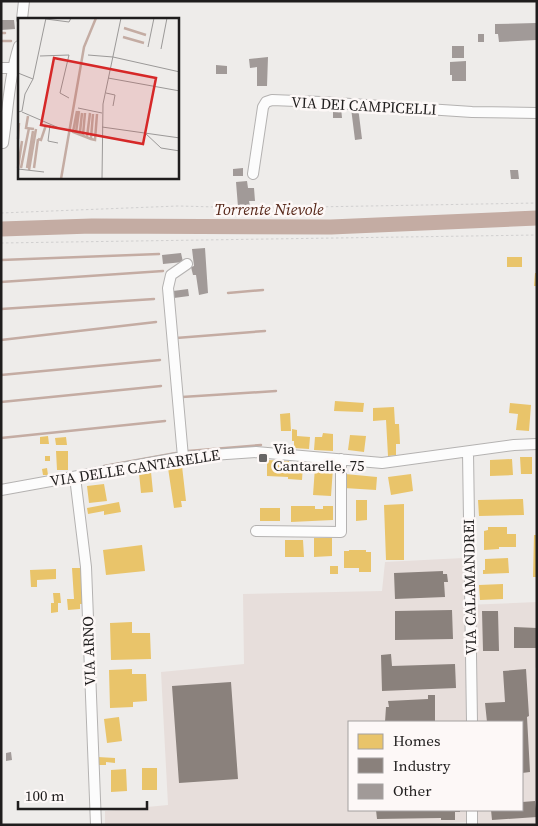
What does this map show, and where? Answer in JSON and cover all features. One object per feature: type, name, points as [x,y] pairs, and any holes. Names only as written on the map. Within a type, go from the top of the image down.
[{"type":"street","points":[[22,18],[24,1]]},
{"type":"street","points":[[3,143],[9,109],[12,68],[18,49]]},
{"type":"street","points":[[1,68],[12,68]]},
{"type":"street","name":"VIA DEI CAMPICELLI","points":[[253,174],[263,108],[266,102],[272,100],[472,112],[537,113]]},
{"type":"street","points":[[183,458],[168,288],[171,274],[187,264]]},
{"type":"street","name":"VIA DELLE CANTARELLE","points":[[1,490],[183,458],[256,452],[382,463],[514,445],[537,444]]},
{"type":"street","name":"VIA CALAMANDREI","points":[[468,452],[472,721]]},
{"type":"street","points":[[256,531],[341,532],[341,459]]},
{"type":"street","name":"VIA ARNO","points":[[75,477],[86,567],[93,822]]},
{"type":"street","points":[[472,811],[472,825]]},
{"type":"path","points":[[1,212],[178,206],[257,208],[537,203]]},
{"type":"path","points":[[1,243],[537,235]]},
{"type":"shaded area","points":[[463,558],[465,605],[537,602],[537,667],[535,668],[537,706],[537,825],[467,825],[467,822],[406,825],[105,825],[105,811],[168,805],[161,672],[244,664],[243,594],[382,591],[385,562]]},
{"type":"building: Homes","points":[[507,257],[522,257],[522,267],[507,267]]},
{"type":"building: Homes","points":[[535,273],[537,273],[537,286],[534,286]]},
{"type":"building: Homes","points":[[335,401],[364,403],[363,412],[334,411]]},
{"type":"building: Homes","points":[[510,403],[531,405],[529,431],[516,430],[518,414],[509,413]]},
{"type":"building: Homes","points":[[394,407],[395,424],[399,424],[400,444],[396,444],[396,455],[388,456],[386,420],[373,421],[373,408]]},
{"type":"building: Homes","points":[[290,413],[291,431],[281,431],[280,414]]},
{"type":"building: Homes","points":[[292,429],[297,430],[297,436],[310,437],[309,449],[294,448]]},
{"type":"building: Homes","points":[[323,433],[333,434],[333,451],[314,450],[315,437],[322,437]]},
{"type":"building: Homes","points":[[350,435],[366,436],[364,452],[348,450]]},
{"type":"building: Homes","points":[[48,436],[49,444],[40,444],[40,437]]},
{"type":"building: Homes","points":[[66,437],[67,445],[56,445],[55,438]]},
{"type":"building: Homes","points":[[56,451],[68,451],[68,470],[57,470]]},
{"type":"building: Homes","points":[[45,456],[50,456],[50,461],[45,461]]},
{"type":"building: Homes","points":[[520,457],[532,457],[532,474],[521,474]]},
{"type":"building: Homes","points":[[512,459],[513,475],[490,476],[490,460]]},
{"type":"building: Homes","points":[[267,460],[289,461],[289,464],[303,465],[302,480],[267,476]]},
{"type":"building: Homes","points":[[182,466],[186,501],[181,501],[182,507],[174,508],[168,468]]},
{"type":"building: Homes","points":[[315,467],[333,468],[331,496],[313,495]]},
{"type":"building: Homes","points":[[47,468],[48,475],[43,475],[42,469]]},
{"type":"building: Homes","points":[[151,472],[153,492],[141,493],[139,473]]},
{"type":"building: Homes","points":[[345,474],[377,477],[376,490],[344,488]]},
{"type":"building: Homes","points":[[411,474],[413,491],[391,495],[388,477]]},
{"type":"building: Homes","points":[[104,484],[107,501],[89,503],[87,486]]},
{"type":"building: Homes","points":[[523,499],[524,515],[479,516],[478,500]]},
{"type":"building: Homes","points":[[356,500],[367,500],[367,520],[356,521]]},
{"type":"building: Homes","points":[[119,502],[121,512],[104,515],[104,511],[88,514],[87,508]]},
{"type":"building: Homes","points":[[404,504],[404,560],[386,560],[384,505]]},
{"type":"building: Homes","points":[[291,506],[315,506],[315,509],[323,509],[323,506],[333,506],[333,520],[291,522]]},
{"type":"building: Homes","points":[[260,508],[280,508],[280,521],[260,521]]},
{"type":"building: Homes","points":[[488,527],[507,527],[507,534],[516,534],[516,547],[499,547],[499,549],[484,550],[484,531],[488,530]]},
{"type":"building: Homes","points":[[534,535],[537,535],[537,577],[533,577]]},
{"type":"building: Homes","points":[[314,538],[332,538],[332,556],[314,557]]},
{"type":"building: Homes","points":[[285,540],[303,540],[304,557],[285,557]]},
{"type":"building: Homes","points":[[142,545],[145,571],[106,575],[103,550]]},
{"type":"building: Homes","points":[[366,550],[366,552],[371,552],[371,572],[359,572],[359,568],[344,568],[344,551]]},
{"type":"building: Homes","points":[[508,558],[509,573],[483,574],[485,559]]},
{"type":"building: Homes","points":[[330,566],[338,566],[338,574],[330,574]]},
{"type":"building: Homes","points":[[72,568],[81,568],[83,604],[80,604],[80,609],[68,610],[67,599],[74,599]]},
{"type":"building: Homes","points":[[56,569],[56,579],[37,580],[37,587],[31,587],[30,570]]},
{"type":"building: Homes","points":[[503,584],[503,599],[480,600],[479,585]]},
{"type":"building: Homes","points":[[53,593],[60,593],[61,603],[58,603],[58,612],[51,613],[51,603],[54,603]]},
{"type":"building: Homes","points":[[132,622],[132,633],[150,633],[151,659],[111,660],[110,623]]},
{"type":"building: Homes","points":[[132,669],[132,674],[146,674],[147,701],[133,702],[133,707],[110,708],[109,670]]},
{"type":"building: Homes","points":[[119,717],[122,741],[107,743],[104,719]]},
{"type":"building: Homes","points":[[98,757],[115,758],[115,763],[106,762],[106,765],[98,765]]},
{"type":"building: Homes","points":[[142,768],[157,768],[157,790],[142,790]]},
{"type":"building: Homes","points":[[126,769],[127,791],[111,792],[111,770]]},
{"type":"building: Industry","points":[[443,571],[443,574],[447,574],[448,582],[444,582],[445,597],[395,599],[394,573]]},
{"type":"building: Industry","points":[[452,610],[453,639],[395,640],[395,611]]},
{"type":"building: Industry","points":[[482,611],[498,611],[499,651],[483,651]]},
{"type":"building: Industry","points":[[514,627],[537,628],[537,648],[514,648]]},
{"type":"building: Industry","points":[[391,654],[392,666],[455,664],[456,688],[382,691],[381,655]]},
{"type":"building: Industry","points":[[526,669],[530,772],[523,773],[523,721],[487,721],[485,703],[505,702],[503,671]]},
{"type":"building: Industry","points":[[231,682],[238,779],[179,783],[172,686]]},
{"type":"building: Industry","points":[[428,695],[435,695],[435,721],[385,721],[386,707],[389,707],[388,701],[428,699]]},
{"type":"building: Industry","points":[[535,801],[537,817],[492,820],[491,811],[523,811],[523,802]]},
{"type":"building: Industry","points":[[376,811],[460,811],[455,812],[455,820],[441,820],[441,818],[377,819]]},
{"type":"building: Other","points":[[1,20],[14,20],[15,29],[1,30]]},
{"type":"building: Other","points":[[536,23],[536,40],[499,42],[498,34],[495,34],[495,24]]},
{"type":"building: Other","points":[[478,34],[484,34],[484,42],[478,42]]},
{"type":"building: Other","points":[[452,46],[464,46],[464,58],[452,58]]},
{"type":"building: Other","points":[[268,57],[267,86],[257,86],[257,67],[250,68],[249,59]]},
{"type":"building: Other","points":[[466,61],[466,81],[452,81],[450,62]]},
{"type":"building: Other","points":[[216,65],[227,66],[227,74],[216,74]]},
{"type":"building: Other","points":[[341,107],[342,118],[333,118],[333,108]]},
{"type":"building: Other","points":[[358,107],[362,139],[355,140],[351,108]]},
{"type":"building: Other","points":[[243,168],[243,176],[233,176],[233,169]]},
{"type":"building: Other","points":[[510,170],[518,170],[519,179],[511,179]]},
{"type":"building: Other","points":[[247,181],[248,188],[254,188],[255,201],[249,201],[250,206],[238,207],[236,182]]},
{"type":"building: Other","points":[[205,248],[208,293],[199,295],[196,275],[193,275],[191,267],[194,266],[192,249]]},
{"type":"building: Other","points":[[181,253],[183,262],[163,264],[162,255]]},
{"type":"building: Other","points":[[188,289],[189,296],[174,298],[173,291]]},
{"type":"building: Other","points":[[11,752],[12,760],[6,761],[6,753]]},
{"type":"waterway","points":[[1,41],[11,41]]},
{"type":"waterway","name":"Torrente Nievole","points":[[1,229],[92,226],[331,227],[537,218]]},
{"type":"waterway","points":[[1,260],[159,254]]},
{"type":"waterway","points":[[1,282],[163,271]]},
{"type":"waterway","points":[[228,293],[263,290]]},
{"type":"waterway","points":[[1,309],[154,299]]},
{"type":"waterway","points":[[1,340],[156,322]]},
{"type":"waterway","points":[[176,338],[265,331]]},
{"type":"waterway","points":[[1,375],[160,360]]},
{"type":"waterway","points":[[1,402],[161,386]]},
{"type":"waterway","points":[[182,397],[276,391]]},
{"type":"waterway","points":[[1,438],[165,421]]},
{"type":"waterway","points":[[188,451],[261,445]]},
{"type":"waterway","points":[[104,466],[176,453]]},
{"type":"place","name":"Via Cantarelle, 75","points":[[263,458]]}]
